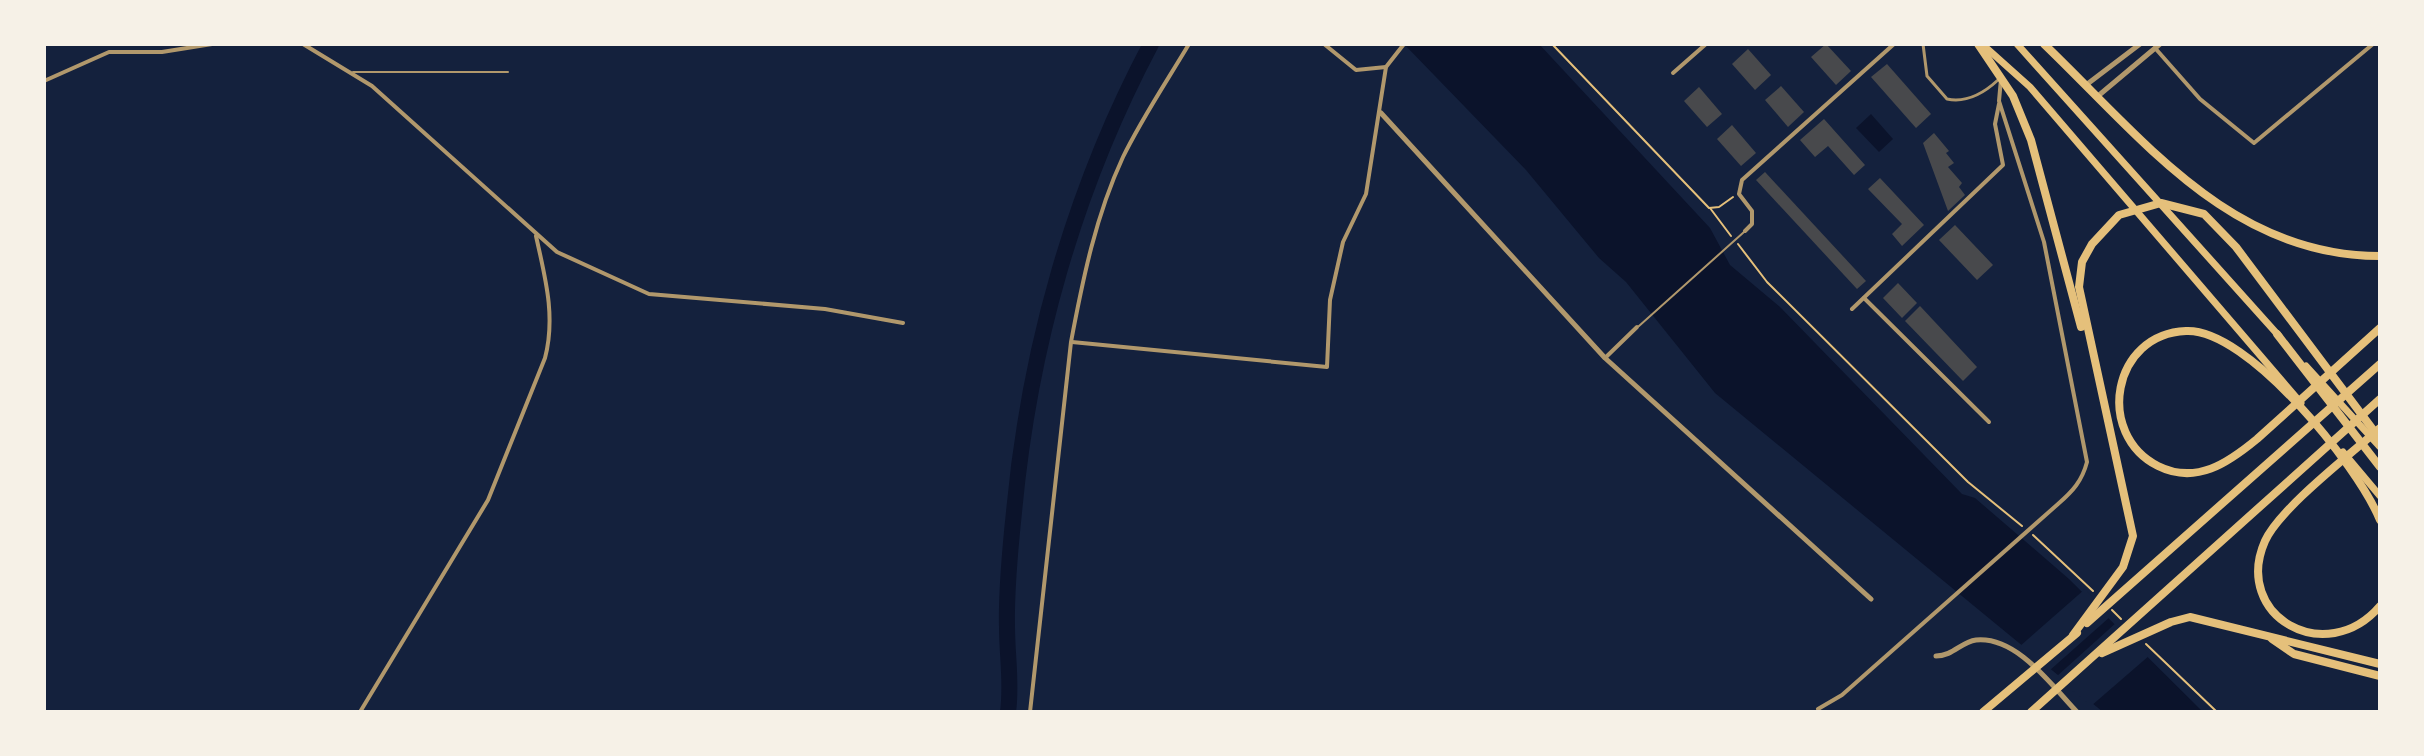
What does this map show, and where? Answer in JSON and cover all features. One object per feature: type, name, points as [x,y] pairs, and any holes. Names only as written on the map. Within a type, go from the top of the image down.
[{"type":"highway","points":[[1980,44],[2001,77],[2031,140],[2105,409]]},
{"type":"highway","points":[[2044,44],[2187,181],[2238,220],[2315,251],[2380,256]]},
{"type":"highway","points":[[2073,635],[2127,561],[2133,528],[2080,299],[2082,262],[2103,229],[2119,215],[2161,203],[2204,214],[2236,247],[2380,439]]},
{"type":"highway","points":[[2380,328],[2225,463],[2210,471],[2180,473],[2150,462],[2137,452],[2127,438],[2117,403],[2127,366],[2144,347],[2168,334],[2201,331],[2229,343],[2245,355],[2320,426],[2380,520]]},
{"type":"highway","points":[[2277,334],[2380,467]]},
{"type":"highway","points":[[1983,712],[2029,675],[2380,364]]},
{"type":"highway","points":[[2031,712],[2380,399]]},
{"type":"highway","points":[[2380,428],[2279,520],[2265,540],[2260,566],[2270,607],[2282,621],[2308,633],[2338,635],[2350,630],[2380,606]]},
{"type":"highway","points":[[2094,657],[2190,617],[2380,664]]},
{"type":"highway","points":[[2268,636],[2294,654],[2380,676]]},
{"type":"main road","points":[[1980,44],[2030,87],[2256,347],[2380,496]]},
{"type":"main road","points":[[2017,44],[2380,447]]},
{"type":"street","points":[[44,81],[109,52],[162,52],[212,44]]},
{"type":"street","points":[[303,44],[351,72],[557,252],[649,294],[825,309],[903,323]]},
{"type":"street","points":[[1030,712],[1071,342],[1099,218],[1124,156],[1189,44]]},
{"type":"street","points":[[1324,44],[1356,70],[1386,67]]},
{"type":"street","points":[[1071,342],[1327,367],[1330,300],[1343,242],[1366,194],[1386,67],[1404,44]]},
{"type":"street","points":[[1673,73],[1706,44]]},
{"type":"street","points":[[1745,231],[1752,224],[1752,211],[1739,194],[1743,179],[1894,44]]},
{"type":"street","points":[[1923,44],[1927,76],[1947,99],[1956,101],[1984,93],[2001,77]]},
{"type":"street","points":[[2086,85],[2140,44]]},
{"type":"street","points":[[2098,96],[2158,46],[2200,99],[2254,143],[2373,44]]},
{"type":"street","points":[[1852,309],[2003,165],[1995,124],[2001,77]]},
{"type":"street","points":[[1818,709],[1842,695],[2077,487],[2084,474],[2087,462],[2044,242],[1999,101]]},
{"type":"street","points":[[1381,113],[1605,358],[1871,599]]},
{"type":"street","points":[[1743,179],[1749,184]]},
{"type":"street","points":[[360,712],[488,500],[545,358],[551,335],[549,299],[536,233]]},
{"type":"street","points":[[1864,298],[1989,422]]},
{"type":"street","points":[[1605,358],[1637,327]]},
{"type":"street","points":[[1936,656],[1949,656],[1969,642],[1980,640],[2006,646],[2077,712]]},
{"type":"lane","points":[[351,72],[508,72]]},
{"type":"lane","points":[[1637,327],[1745,231]]},
{"type":"path","points":[[1552,44],[1710,208],[1767,282],[1968,482],[2036,537],[2100,598]]},
{"type":"path","points":[[1710,208],[1719,207],[1739,194]]},
{"type":"path","points":[[2111,609],[2122,620]]},
{"type":"path","points":[[2145,637],[2217,712]]},
{"type":"water","points":[[1404,44],[1539,44],[1710,228],[1730,265],[1780,307],[1962,494],[1975,498],[2069,579],[2203,712],[2103,712],[1715,393],[1626,282],[1599,258],[1526,170]]},
{"type":"water","points":[[1871,114],[1893,139],[1879,152],[1856,128]]},
{"type":"pier","points":[[2085,589],[2111,616],[2049,671],[2019,647]]},
{"type":"pier","points":[[2117,622],[2150,655],[2091,706],[2056,677]]},
{"type":"building","points":[[1826,44],[1851,71],[1836,85],[1811,57]]},
{"type":"building","points":[[1748,49],[1771,75],[1755,90],[1732,64]]},
{"type":"building","points":[[1887,64],[1931,114],[1916,128],[1871,77]]},
{"type":"building","points":[[1781,86],[1804,112],[1788,127],[1765,100]]},
{"type":"building","points":[[1699,87],[1722,114],[1707,127],[1684,101]]},
{"type":"building","points":[[1824,119],[1865,165],[1854,175],[1828,146],[1815,157],[1800,140]]},
{"type":"building","points":[[1732,125],[1756,153],[1741,166],[1717,139]]},
{"type":"building","points":[[1934,133],[1949,151],[1946,153],[1954,163],[1948,167],[1962,183],[1959,187],[1965,195],[1948,211],[1923,143]]},
{"type":"building","points":[[1765,172],[1866,281],[1857,289],[1756,180]]},
{"type":"building","points":[[1880,178],[1924,225],[1902,246],[1892,234],[1902,224],[1868,189]]},
{"type":"building","points":[[1955,225],[1993,265],[1977,280],[1939,240]]},
{"type":"building","points":[[1898,283],[1917,303],[1902,318],[1883,298]]},
{"type":"building","points":[[1920,306],[1977,367],[1963,381],[1905,321]]},
{"type":"waterway","points":[[1008,712],[1007,613],[1011,541],[1031,390],[1059,271],[1078,213],[1099,155],[1151,44]]}]
